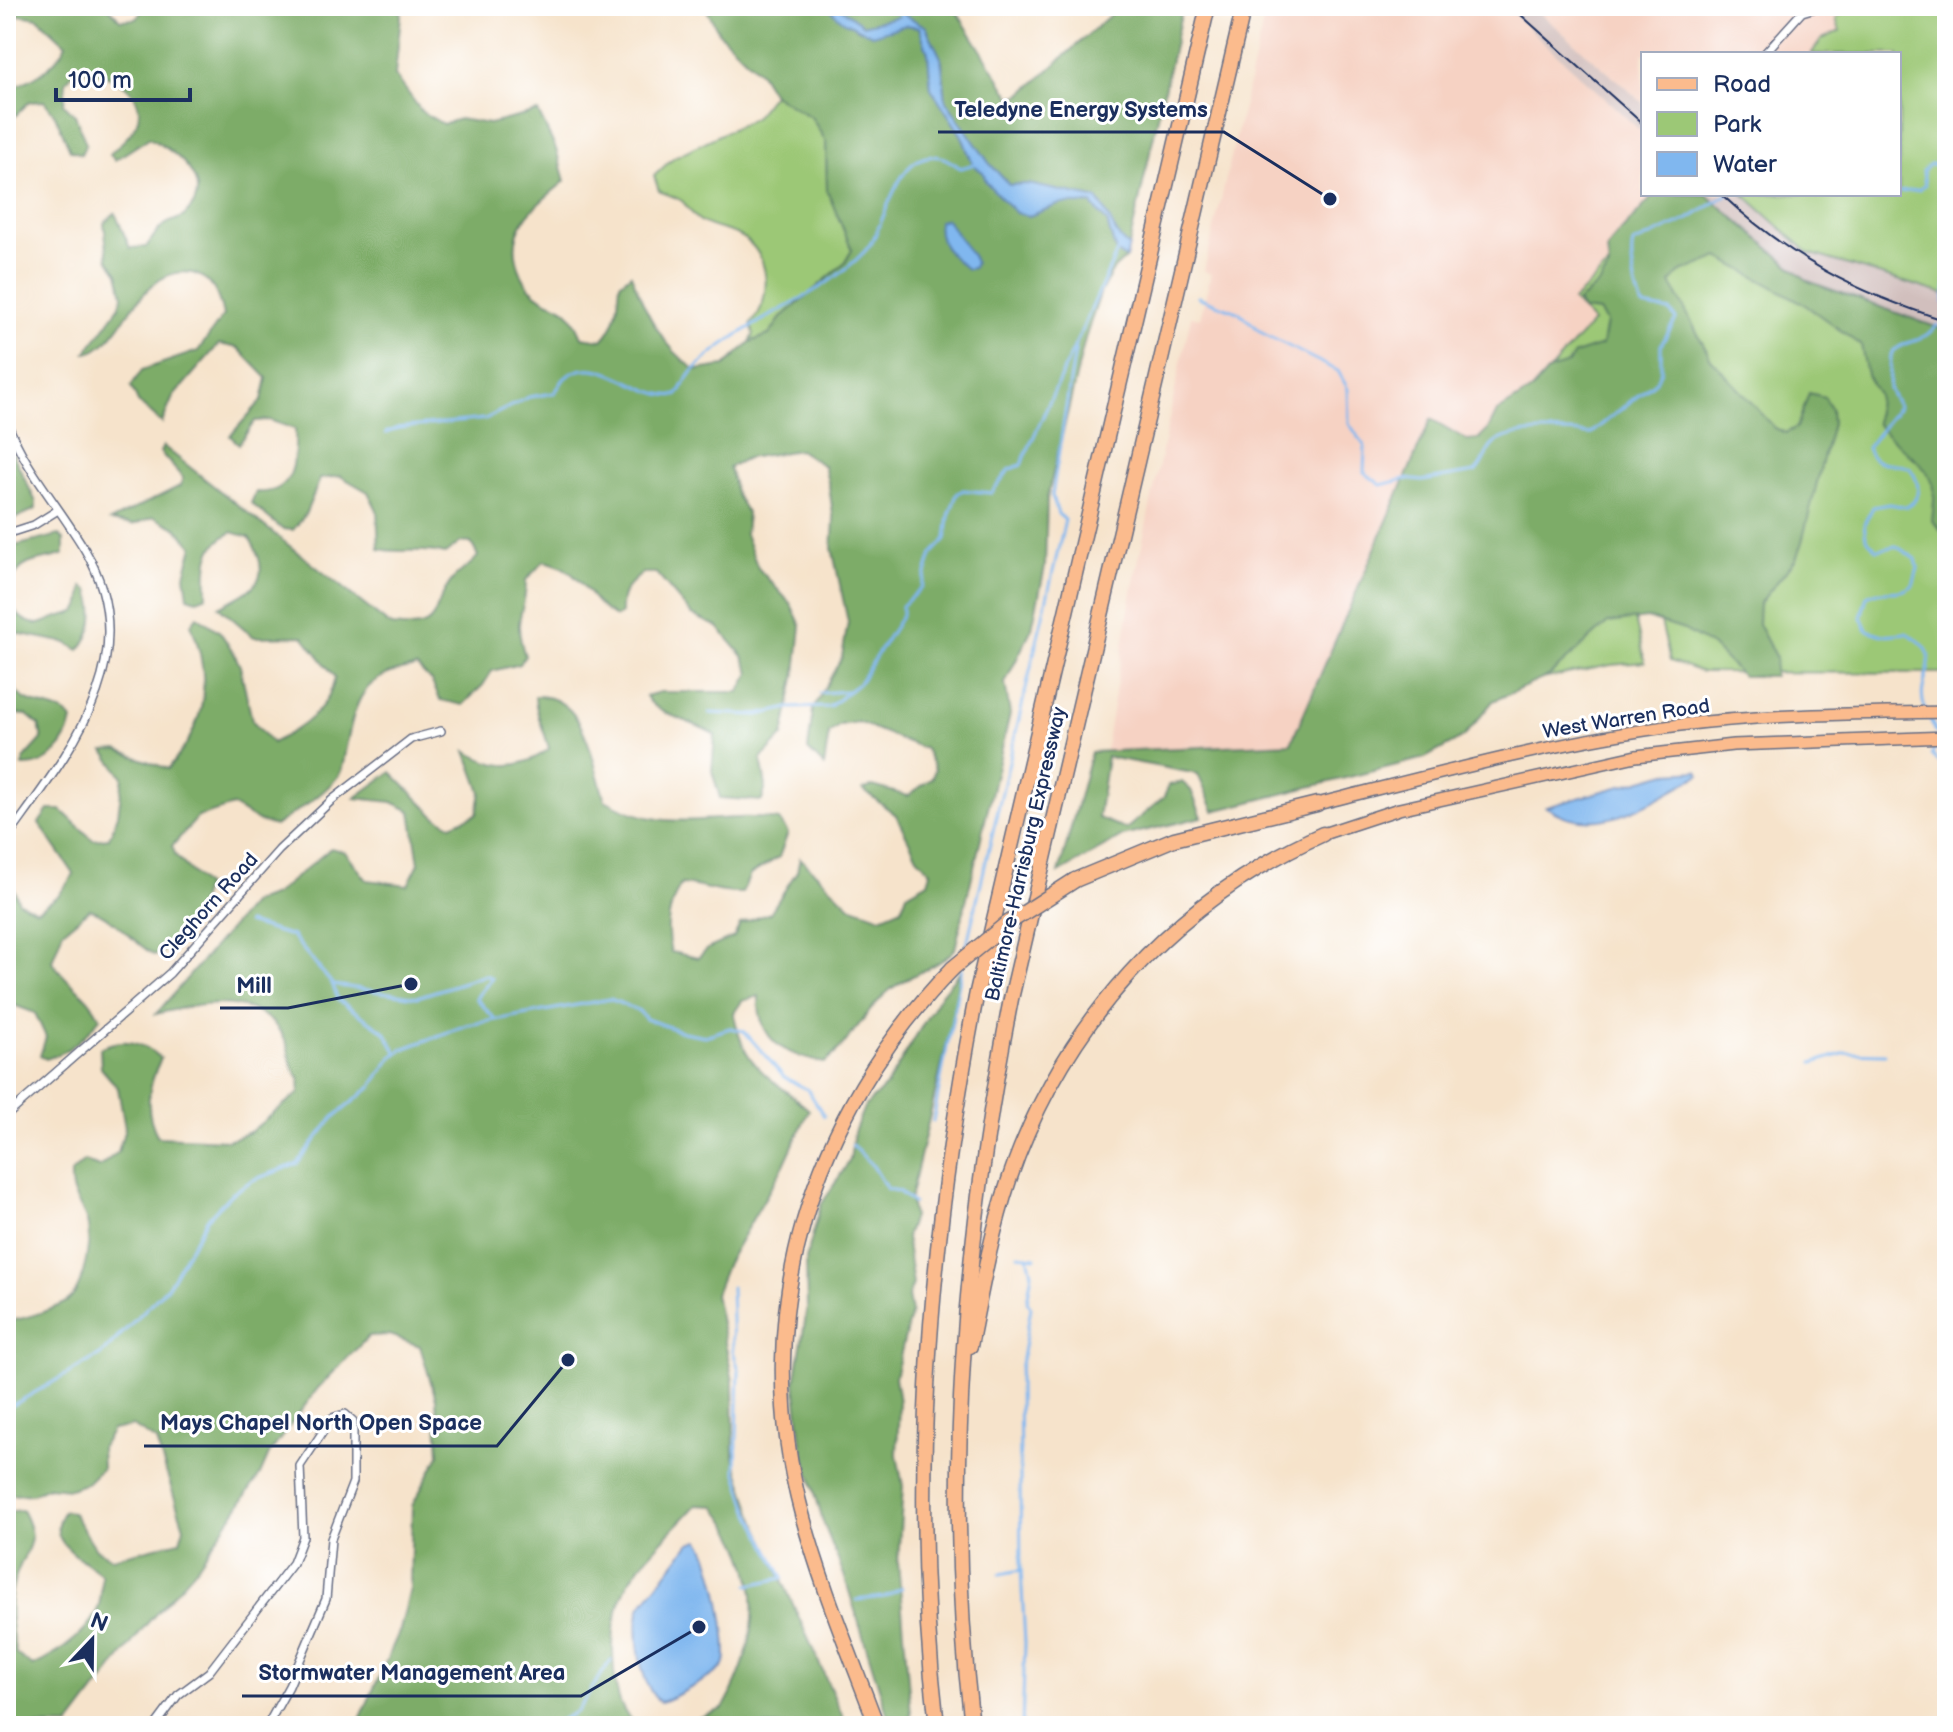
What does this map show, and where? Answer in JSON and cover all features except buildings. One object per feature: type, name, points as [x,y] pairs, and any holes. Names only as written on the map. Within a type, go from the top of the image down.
[{"type":"highway","name":"Baltimore-Harrisburg Expressway","points":[[937,1726],[926,1587],[926,1398],[935,1262],[952,1127],[977,992],[1208,6]]},
{"type":"highway","name":"Baltimore-Harrisburg Expressway","points":[[972,1726],[960,1546],[960,1398],[976,1200],[1011,999],[1244,6]]},
{"type":"highway","points":[[877,1726],[802,1515],[784,1407],[784,1320],[800,1228],[821,1163],[838,1125],[884,1049],[953,968],[1005,925],[1075,880],[1174,839],[1317,804]]},
{"type":"highway","points":[[960,1398],[993,1238],[1010,1178],[1045,1095],[1079,1037],[1123,979],[1173,929],[1230,884],[1323,834]]},
{"type":"main road","name":"West Warren Road","points":[[1317,804],[1536,751],[1633,732],[1729,720],[1947,712]]},
{"type":"main road","name":"West Warren Road","points":[[1323,834],[1399,809],[1636,756],[1733,745],[1947,737]]},
{"type":"street","points":[[1766,52],[1802,12],[1822,6]]},
{"type":"street","points":[[6,420],[29,466],[96,573],[107,616],[106,663],[88,720],[6,840]]},
{"type":"street","points":[[6,534],[34,525],[58,510]]},
{"type":"street","name":"Cleghorn Road","points":[[6,1116],[170,973],[279,850],[332,800],[411,739],[441,731]]},
{"type":"street","points":[[155,1726],[178,1695],[209,1672],[293,1563],[303,1537],[300,1466],[332,1418],[345,1414],[353,1421],[355,1469],[349,1495],[331,1539],[326,1599],[289,1686],[267,1726]]},
{"type":"shaded area","points":[[1267,6],[1504,6],[1641,131],[1641,196],[1678,196],[1573,302],[1593,322],[1462,466],[1310,757],[1105,753],[1132,591],[1191,316],[1200,318],[1211,274],[1204,271]]},
{"type":"shaded area","points":[[1504,6],[1532,6],[1641,101],[1641,131]]},
{"type":"shaded area","points":[[1532,6],[1848,6],[1836,19],[1840,31],[1822,39],[1812,52],[1641,52],[1641,101]]},
{"type":"shaded area","points":[[1703,196],[1745,196],[1809,253],[1947,295],[1947,331],[1813,290]]},
{"type":"green space","points":[[14,6],[108,6],[120,20],[137,19],[144,6],[402,6],[395,75],[422,112],[443,124],[459,119],[489,124],[538,112],[556,149],[565,181],[529,214],[517,235],[517,260],[530,288],[570,314],[582,337],[602,340],[614,320],[620,283],[631,274],[642,301],[664,339],[696,370],[725,366],[750,342],[769,335],[781,318],[844,264],[852,250],[827,190],[826,142],[812,118],[773,94],[760,73],[719,33],[705,6],[826,6],[859,30],[906,25],[919,27],[928,53],[931,88],[962,136],[973,165],[983,172],[987,182],[1013,210],[1029,216],[1060,204],[1092,204],[1107,222],[1116,252],[1126,258],[1113,270],[1101,291],[1085,339],[1047,499],[1045,567],[1032,628],[1005,683],[1010,714],[955,949],[941,961],[891,989],[824,1063],[785,1050],[776,1043],[763,1024],[759,996],[742,1001],[734,1013],[738,1032],[751,1060],[809,1110],[784,1165],[727,1263],[715,1294],[733,1381],[734,1457],[752,1512],[847,1726],[675,1726],[723,1709],[746,1656],[752,1631],[754,1606],[744,1556],[715,1506],[696,1505],[644,1561],[622,1596],[616,1617],[613,1642],[616,1686],[623,1709],[638,1726],[357,1726],[400,1630],[410,1589],[412,1506],[439,1455],[436,1399],[420,1346],[389,1335],[369,1336],[318,1388],[269,1454],[260,1475],[195,1570],[144,1627],[69,1726],[6,1726],[6,1512],[22,1510],[30,1531],[29,1546],[13,1588],[11,1616],[16,1654],[33,1666],[64,1648],[83,1631],[97,1611],[101,1597],[101,1574],[61,1540],[58,1522],[64,1511],[72,1512],[96,1549],[112,1558],[180,1541],[184,1527],[156,1441],[133,1426],[112,1430],[101,1448],[102,1468],[87,1483],[70,1489],[48,1487],[33,1494],[6,1495],[6,1321],[59,1305],[76,1291],[88,1248],[88,1227],[73,1193],[71,1173],[84,1161],[99,1167],[118,1152],[125,1128],[118,1088],[101,1068],[100,1048],[132,1042],[161,1058],[149,1098],[150,1117],[158,1137],[228,1140],[250,1132],[299,1093],[300,1079],[291,1064],[285,1040],[274,1024],[261,1014],[245,1007],[209,1004],[156,1014],[252,903],[274,895],[331,848],[345,852],[367,880],[408,885],[419,863],[411,811],[392,802],[355,798],[391,772],[435,816],[451,825],[477,814],[481,792],[466,751],[488,761],[508,765],[528,761],[549,749],[535,696],[552,698],[566,706],[576,718],[591,750],[605,800],[651,818],[779,820],[788,833],[779,857],[750,875],[742,893],[681,884],[669,917],[671,952],[698,958],[709,948],[734,937],[740,924],[770,913],[797,871],[800,858],[850,906],[881,917],[902,908],[907,894],[928,882],[931,872],[917,857],[896,815],[863,790],[873,786],[908,796],[932,778],[935,769],[925,749],[858,722],[840,725],[829,733],[824,766],[808,750],[813,709],[842,657],[848,622],[832,548],[834,522],[829,486],[824,466],[799,450],[747,458],[729,467],[736,495],[747,513],[745,534],[758,568],[791,604],[801,626],[796,673],[783,736],[761,759],[766,786],[762,801],[720,798],[712,771],[715,735],[658,709],[646,696],[660,692],[739,692],[750,673],[743,656],[718,627],[692,615],[656,573],[643,573],[629,586],[623,595],[621,613],[616,617],[606,611],[568,571],[544,561],[526,580],[519,622],[525,656],[519,664],[492,671],[463,705],[440,700],[432,682],[417,667],[383,676],[363,693],[353,718],[340,773],[317,796],[275,826],[260,822],[233,806],[198,817],[172,846],[176,856],[205,886],[193,917],[173,945],[154,955],[107,918],[90,909],[63,931],[52,961],[90,1002],[100,1018],[70,1048],[46,1059],[40,1056],[46,1037],[35,1013],[6,1002],[6,869],[19,902],[37,910],[59,895],[74,874],[39,823],[48,810],[61,810],[93,840],[109,838],[118,815],[123,777],[104,751],[118,750],[168,769],[181,752],[191,735],[202,700],[202,663],[191,624],[197,616],[220,632],[234,653],[240,666],[252,720],[272,743],[303,725],[320,709],[335,677],[303,636],[254,637],[219,607],[242,595],[257,582],[260,564],[249,537],[232,532],[215,544],[208,559],[207,596],[197,600],[188,597],[185,575],[193,546],[176,528],[154,517],[133,525],[110,521],[180,486],[183,478],[160,452],[163,446],[391,626],[421,626],[429,622],[454,578],[478,556],[471,543],[461,542],[445,554],[379,549],[377,510],[368,492],[340,476],[320,479],[305,515],[293,530],[282,529],[251,503],[256,492],[279,488],[286,481],[294,462],[295,429],[269,420],[255,421],[239,444],[230,436],[262,400],[267,378],[238,348],[219,344],[173,397],[162,423],[138,402],[131,386],[142,370],[198,351],[223,316],[214,289],[205,279],[192,273],[174,273],[158,281],[144,293],[98,349],[86,353],[119,307],[123,295],[118,273],[108,259],[104,223],[115,213],[130,248],[146,247],[161,228],[183,216],[194,203],[197,191],[195,180],[181,160],[149,138],[115,160],[110,154],[136,125],[139,112],[137,101],[122,84],[98,73],[75,69],[66,82],[64,104],[75,115],[86,144],[81,154],[70,150],[55,115],[44,101],[29,102],[6,125],[6,90],[49,67],[66,44],[38,18],[19,15],[6,27],[6,11]]},
{"type":"green space","points":[[837,6],[953,6],[1011,97],[1021,95],[1120,6],[1183,6],[1129,246],[1119,237],[1097,199],[1028,184],[1009,185],[989,163],[946,101],[942,61],[926,27],[905,15],[863,25]]},
{"type":"green space","points":[[1848,6],[1947,6],[1947,295],[1809,253],[1745,196],[1901,196],[1901,52],[1812,52],[1822,39],[1840,31],[1836,19]]},
{"type":"green space","points":[[773,94],[812,118],[826,142],[827,190],[852,250],[844,264],[781,318],[769,335],[750,342],[754,334],[751,324],[763,302],[765,290],[763,265],[758,253],[740,236],[703,223],[682,201],[659,191],[654,176],[674,157],[754,118]]},
{"type":"green space","points":[[1653,196],[1708,196],[1808,281],[1947,331],[1947,530],[1943,532],[1932,521],[1932,480],[1876,423],[1878,395],[1867,375],[1861,345],[1801,302],[1719,257],[1679,273],[1671,283],[1711,359],[1775,428],[1786,433],[1797,427],[1809,393],[1825,397],[1831,409],[1832,423],[1796,559],[1759,604],[1758,624],[1776,658],[1774,676],[1742,676],[1712,646],[1684,630],[1647,618],[1608,623],[1549,676],[1493,701],[1464,737],[1425,758],[1214,811],[1198,774],[1107,757],[1098,818],[1126,829],[1164,797],[1169,785],[1182,782],[1191,790],[1202,817],[1123,836],[1059,873],[1091,752],[1291,743],[1431,419],[1467,440],[1479,439],[1488,430],[1497,412],[1533,389],[1549,370],[1568,364],[1574,354],[1602,345],[1606,322],[1599,312],[1583,310],[1578,302],[1600,283],[1609,268],[1607,250]]},
{"type":"green space","points":[[1678,196],[1683,196],[1813,290],[1947,331],[1947,673],[1702,672],[1670,661],[1654,592],[1635,619],[1645,662],[1611,665],[1469,694],[1462,466],[1593,322],[1573,301]]},
{"type":"green space","points":[[6,440],[36,502],[36,509],[16,518],[6,514]]},
{"type":"green space","points":[[59,535],[64,540],[64,554],[32,562],[19,570],[11,588],[11,598],[19,615],[39,624],[77,611],[83,587],[89,590],[93,622],[79,650],[67,643],[6,631],[6,548]]},
{"type":"green space","points":[[6,659],[14,668],[13,684],[18,694],[33,703],[59,710],[72,720],[66,737],[55,752],[32,766],[23,766],[24,759],[42,739],[39,725],[27,715],[6,713]]},
{"type":"green space","points":[[960,971],[953,1018],[910,1199],[913,1217],[906,1237],[913,1284],[908,1296],[911,1312],[895,1377],[899,1402],[897,1455],[903,1486],[898,1562],[912,1726],[891,1726],[844,1575],[823,1522],[802,1446],[795,1382],[807,1309],[806,1259],[821,1205],[850,1160],[854,1132],[864,1107],[886,1086],[941,994]]},
{"type":"water","points":[[826,6],[837,6],[863,25],[905,15],[926,27],[941,58],[946,101],[989,163],[1009,185],[1028,184],[1097,199],[1119,237],[1129,246],[1126,258],[1116,252],[1107,222],[1092,204],[1060,204],[1029,216],[1016,213],[986,182],[983,172],[973,165],[962,136],[931,88],[928,53],[919,27],[906,25],[872,35],[843,21]]},
{"type":"water","points":[[946,219],[972,256],[975,262],[973,268],[967,269],[961,265],[942,242],[939,221]]},
{"type":"water","points":[[1698,771],[1700,775],[1645,805],[1606,819],[1586,821],[1566,817],[1546,807],[1667,773]]},
{"type":"water","points":[[699,1540],[710,1561],[720,1600],[726,1656],[724,1666],[694,1686],[660,1702],[653,1695],[643,1671],[638,1616],[641,1606],[690,1543]]},
{"type":"waterway","points":[[892,6],[903,17]]},
{"type":"waterway","points":[[386,433],[398,428],[485,419],[529,397],[554,393],[565,378],[578,370],[606,372],[650,391],[678,395],[695,369],[714,352],[825,284],[865,251],[902,177],[912,165],[924,158],[940,157],[961,168],[975,164]]},
{"type":"waterway","points":[[1901,192],[1919,190],[1925,185],[1923,171],[1930,164],[1947,166]]},
{"type":"waterway","points":[[1198,297],[1240,313],[1264,334],[1338,371],[1348,389],[1349,423],[1365,447],[1364,472],[1381,485],[1405,479],[1422,481],[1475,472],[1492,446],[1510,436],[1538,432],[1590,434],[1656,381],[1661,370],[1661,345],[1676,319],[1670,311],[1643,306],[1634,276],[1633,244],[1689,219],[1725,196]]},
{"type":"waterway","points":[[710,713],[758,715],[789,708],[829,707],[859,683],[902,615],[902,606],[922,587],[932,554],[946,539],[949,516],[957,494],[963,490],[991,493],[1009,470],[1021,465],[1117,252]]},
{"type":"waterway","points":[[1944,303],[1947,280]]},
{"type":"waterway","points":[[1925,708],[1922,697],[1929,659],[1927,650],[1906,633],[1883,635],[1867,630],[1861,617],[1867,596],[1908,589],[1913,585],[1918,568],[1916,559],[1896,546],[1877,550],[1866,538],[1864,524],[1873,507],[1889,504],[1907,507],[1915,499],[1918,489],[1910,468],[1879,462],[1867,448],[1898,407],[1889,389],[1891,355],[1937,325]]},
{"type":"waterway","points":[[965,952],[1065,520],[1058,514],[1052,496],[1075,350]]},
{"type":"waterway","points":[[820,693],[848,691]]},
{"type":"waterway","points":[[1928,715],[1937,734]]},
{"type":"waterway","points":[[1936,741],[1932,755],[1947,770]]},
{"type":"waterway","points":[[247,923],[292,936],[333,985],[337,999],[385,1032],[397,1053]]},
{"type":"waterway","points":[[933,1121],[962,968]]},
{"type":"waterway","points":[[333,985],[417,997],[486,975],[492,978],[476,998],[494,1018]]},
{"type":"waterway","points":[[6,1409],[102,1354],[168,1286],[207,1219],[231,1194],[253,1180],[297,1164],[333,1118],[372,1086],[392,1057],[403,1049],[467,1025],[610,999],[639,1011],[646,1019],[683,1032],[705,1036],[730,1028],[744,1031],[784,1077],[808,1090],[824,1116]]},
{"type":"waterway","points":[[1813,1063],[1846,1053],[1885,1054]]},
{"type":"waterway","points":[[852,1145],[873,1166],[887,1189],[898,1191],[913,1203]]},
{"type":"waterway","points":[[1018,1255],[1036,1257]]},
{"type":"waterway","points":[[1000,1574],[1021,1570],[1019,1376],[1031,1307],[1027,1301],[1032,1273],[1028,1256]]},
{"type":"waterway","points":[[731,1287],[733,1351],[739,1370],[736,1470],[748,1508],[783,1578],[749,1585]]},
{"type":"waterway","points":[[1021,1570],[1025,1643],[1022,1726]]},
{"type":"waterway","points":[[856,1600],[884,1597],[902,1588]]},
{"type":"waterway","points":[[550,1726],[577,1711],[611,1660]]},
{"type":"tram line","points":[[1511,6],[1641,122]]},
{"type":"tram line","points":[[1723,196],[1799,256],[1883,298],[1947,321]]},
{"type":"place","name":"Teledyne Energy Systems","points":[[1330,199]]},
{"type":"place","name":"Mill","points":[[411,984]]},
{"type":"place","name":"Mays Chapel North Open Space","points":[[568,1360]]},
{"type":"place","name":"Stormwater Management Area","points":[[699,1627]]}]
